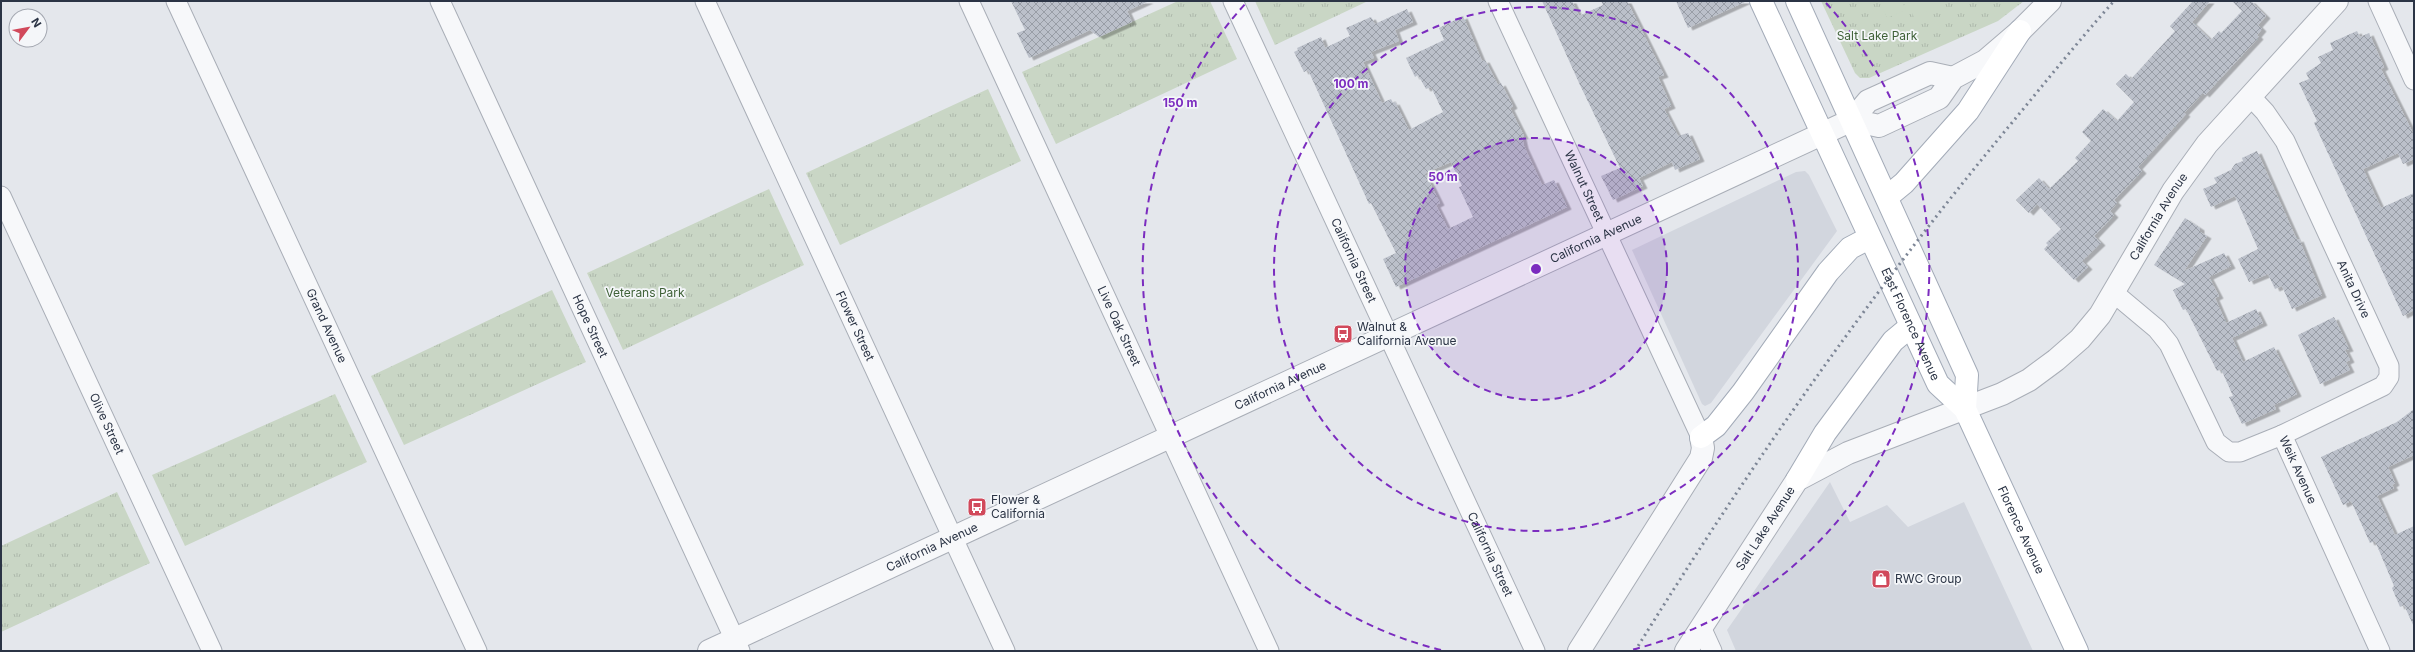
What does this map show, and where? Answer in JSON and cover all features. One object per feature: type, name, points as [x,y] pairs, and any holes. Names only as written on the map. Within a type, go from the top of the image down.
[{"type":"main road","name":"East Florence Avenue","points":[[1761,1],[1821,135],[1938,384],[1965,409]]},
{"type":"main road","points":[[1797,1],[1967,375],[1965,409]]},
{"type":"main road","points":[[1887,197],[1904,183],[1968,111],[2020,31]]},
{"type":"main road","points":[[1701,437],[1716,426],[1743,392],[1828,272],[1850,248],[1870,238]]},
{"type":"main road","points":[[1797,480],[1825,433],[1893,341],[1911,326]]},
{"type":"main road","name":"Florence Avenue","points":[[1965,409],[2077,651]]},
{"type":"street","name":"Grand Avenue","points":[[176,1],[477,651]]},
{"type":"street","name":"Hope Street","points":[[440,1],[738,645]]},
{"type":"street","name":"Flower Street","points":[[705,1],[1005,651]]},
{"type":"street","name":"Live Oak Street","points":[[969,1],[1269,651]]},
{"type":"street","name":"California Street","points":[[1233,1],[1535,651]]},
{"type":"street","name":"Walnut Street","points":[[1498,1],[1701,437]]},
{"type":"street","points":[[1852,120],[1868,101],[1930,73],[1953,78],[1985,61],[2020,31],[2050,1]]},
{"type":"street","name":"California Avenue","points":[[1965,409],[2002,394],[2029,380],[2056,360],[2080,339],[2100,316],[2173,191],[2207,144],[2337,1]]},
{"type":"street","points":[[2378,1],[2414,80]]},
{"type":"street","name":"Anita Drive","points":[[2251,97],[2266,112],[2286,141],[2389,366],[2389,376],[2383,386],[2282,436]]},
{"type":"street","name":"California Avenue","points":[[709,651],[738,645],[952,538],[1852,120]]},
{"type":"street","name":"Olive Street","points":[[1,196],[212,651]]},
{"type":"street","name":"Weik Avenue","points":[[2114,293],[2157,329],[2169,344],[2216,442],[2229,452],[2240,452],[2282,436],[2380,651]]},
{"type":"street","name":"Salt Lake Avenue","points":[[1686,651],[1797,480],[1848,453],[1965,409]]},
{"type":"street","points":[[1579,651],[1702,458],[1703,448],[1701,437]]},
{"type":"street","points":[[1701,627],[1712,651]]},
{"type":"shaded area","points":[[1805,171],[1809,175],[1837,231],[1711,403],[1705,406],[1702,404],[1632,250],[1796,172]]},
{"type":"shaded area","name":"RWC Group","points":[[1830,482],[1850,522],[1887,505],[1908,527],[1964,502],[2033,651],[1736,651],[1727,630]]},
{"type":"green space","points":[[1178,1],[1210,1],[1237,59],[1056,144],[1022,72]]},
{"type":"green space","points":[[1255,1],[1368,1],[1275,45]]},
{"type":"green space","name":"Salt Lake Park","points":[[1821,1],[2024,1],[1998,21],[1869,78],[1860,78],[1855,73]]},
{"type":"green space","points":[[1879,1],[1902,1],[1906,10],[1887,18]]},
{"type":"green space","points":[[1906,1],[1943,1],[1915,19]]},
{"type":"green space","points":[[988,89],[1021,161],[840,245],[806,173]]},
{"type":"green space","name":"Veterans Park","points":[[769,189],[804,265],[623,350],[587,273]]},
{"type":"green space","points":[[552,290],[586,362],[404,445],[371,376]]},
{"type":"green space","points":[[335,394],[367,462],[185,546],[152,475]]},
{"type":"green space","points":[[117,492],[150,563],[1,632],[1,546]]},
{"type":"building","points":[[1011,1],[1149,1],[1127,11],[1132,22],[1099,37],[1090,30],[1029,58],[1017,33],[1025,30]]},
{"type":"building","points":[[1542,1],[1572,1],[1579,16],[1603,5],[1601,1],[1627,1],[1664,75],[1658,77],[1671,106],[1664,109],[1678,136],[1688,133],[1700,159],[1675,170],[1672,162],[1639,178],[1643,186],[1613,200],[1601,176],[1620,168]]},
{"type":"building","points":[[1676,1],[1747,1],[1688,28]]},
{"type":"building","points":[[2193,1],[2210,1],[2192,22],[2211,40],[2219,31],[2221,33],[2242,11],[2232,1],[2251,1],[2266,16],[2258,25],[2262,29],[2257,35],[2259,37],[2205,95],[2203,93],[2184,113],[2186,114],[2138,167],[2142,171],[2114,200],[2117,203],[2110,211],[2114,215],[2094,236],[2101,243],[2082,261],[2088,267],[2074,280],[2044,249],[2048,245],[2046,243],[2061,229],[2037,204],[2029,213],[2016,200],[2039,178],[2049,189],[2078,161],[2075,158],[2091,141],[2082,132],[2103,109],[2117,121],[2134,102],[2116,84],[2126,74],[2131,79],[2175,31],[2170,26]]},
{"type":"building","points":[[1407,9],[1413,22],[1395,30],[1399,41],[1371,52],[1374,58],[1363,62],[1382,103],[1391,99],[1393,103],[1395,102],[1409,130],[1443,112],[1431,87],[1426,89],[1418,75],[1415,77],[1406,58],[1444,40],[1439,28],[1463,16],[1482,61],[1485,60],[1498,85],[1501,83],[1513,106],[1510,108],[1524,136],[1522,137],[1524,146],[1542,185],[1554,180],[1567,207],[1396,287],[1383,259],[1396,253],[1371,203],[1369,204],[1308,70],[1304,72],[1294,52],[1298,50],[1297,48],[1321,37],[1325,48],[1350,36],[1346,28],[1371,17],[1375,24]],"holes":[[[1451,162],[1462,186],[1459,187],[1473,217],[1448,229],[1436,205],[1440,203],[1425,173]]]},
{"type":"building","points":[[2357,31],[2360,37],[2369,33],[2384,67],[2381,69],[2414,135],[2414,159],[2403,164],[2398,153],[2363,169],[2381,208],[2414,193],[2414,310],[2403,316],[2314,123],[2317,121],[2299,83],[2309,79],[2306,73],[2321,63],[2318,57],[2333,50],[2330,43]]},
{"type":"building","points":[[2257,151],[2297,240],[2299,239],[2322,295],[2292,309],[2282,286],[2275,289],[2268,274],[2249,282],[2238,259],[2258,249],[2235,196],[2211,207],[2203,189],[2217,183],[2214,178],[2231,170],[2235,164],[2243,161],[2242,158]]},
{"type":"building","points":[[2185,218],[2200,228],[2200,232],[2207,236],[2184,271],[2224,253],[2231,266],[2209,277],[2219,296],[2215,298],[2226,323],[2256,309],[2263,323],[2232,338],[2243,362],[2274,347],[2297,394],[2274,405],[2276,409],[2242,424],[2229,397],[2233,396],[2221,369],[2217,371],[2186,309],[2183,310],[2173,290],[2185,284],[2154,265]]},
{"type":"building","points":[[2334,317],[2349,349],[2345,350],[2350,360],[2346,362],[2350,370],[2320,384],[2298,335]]},
{"type":"building","points":[[2414,409],[2414,455],[2388,467],[2395,483],[2392,485],[2394,488],[2377,496],[2395,535],[2414,526],[2414,627],[2404,605],[2400,607],[2392,588],[2394,586],[2375,541],[2370,543],[2351,501],[2343,505],[2321,457],[2397,422]]},
{"type":"railway","points":[[1635,651],[1723,513],[1769,445],[1864,312],[1963,182],[2064,59],[2114,1]]},
{"type":"place","name":"Walnut & California Avenue","points":[[1343,334]]},
{"type":"place","name":"Flower & California","points":[[977,507]]},
{"type":"place","name":"RWC Group","points":[[1881,579]]}]
